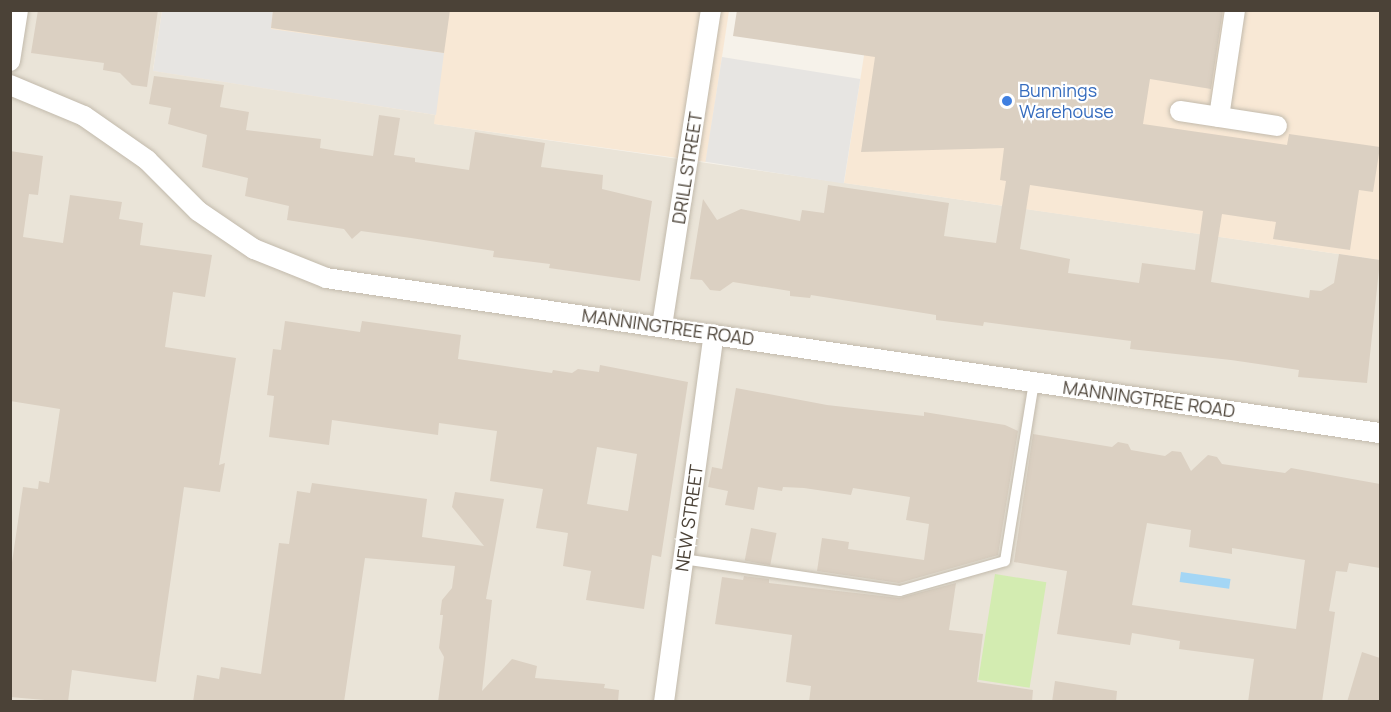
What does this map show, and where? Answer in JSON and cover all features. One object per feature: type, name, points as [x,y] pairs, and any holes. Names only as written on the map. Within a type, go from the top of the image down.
[{"type":"street","points":[[10,61],[18,10]]},
{"type":"street","name":"DRILL STREET","points":[[662,326],[711,10]]},
{"type":"street","points":[[1219,117],[1235,10]]},
{"type":"street","name":"MANNINGTREE ROAD","points":[[10,85],[84,116],[147,160],[198,211],[254,249],[326,278],[1380,433]]},
{"type":"street","points":[[1180,111],[1277,126]]},
{"type":"street","name":"NEW STREET","points":[[664,702],[714,334]]},
{"type":"lane","points":[[683,559],[900,591],[1005,561],[1034,382]]},
{"type":"shaded area","points":[[10,11],[162,11],[153,70],[436,115],[435,124],[1380,260],[1380,701],[11,701]]},
{"type":"shaded area","points":[[162,11],[729,11],[706,162],[434,124],[435,115],[153,71]]},
{"type":"shaded area","points":[[162,11],[273,11],[271,29],[444,53],[436,115],[153,71]]},
{"type":"shaded area","points":[[871,11],[1380,11],[1380,260],[844,183]]},
{"type":"shaded area","points":[[722,57],[860,79],[844,184],[705,162]]},
{"type":"green space","points":[[995,574],[1046,582],[1030,688],[978,680]]},
{"type":"water","points":[[1181,572],[1231,579],[1229,589],[1180,582]]},
{"type":"building","points":[[38,10],[158,10],[147,87],[132,85],[120,73],[103,70],[104,63],[31,53]]},
{"type":"building","points":[[273,10],[450,10],[444,53],[271,28]]},
{"type":"building","points":[[737,10],[1223,10],[1211,89],[1150,79],[1143,124],[1287,145],[1289,134],[1380,147],[1373,192],[1359,190],[1350,250],[1273,239],[1276,222],[1222,214],[1211,282],[1309,298],[1310,290],[1321,291],[1334,283],[1339,254],[1380,260],[1367,383],[1298,377],[1299,370],[1130,349],[1131,341],[984,322],[983,326],[936,320],[936,315],[811,295],[810,298],[790,296],[790,291],[733,282],[720,291],[710,290],[702,280],[690,279],[703,199],[717,220],[741,209],[800,221],[802,210],[824,213],[828,185],[949,203],[944,236],[996,243],[1006,181],[1000,180],[1004,148],[861,152],[875,57],[733,36]],"holes":[[[1030,185],[1203,211],[1195,270],[1142,263],[1139,283],[1068,273],[1070,259],[1020,249]]]},
{"type":"building","points":[[154,76],[224,85],[220,107],[249,112],[246,130],[321,139],[320,148],[337,151],[373,156],[379,115],[400,118],[394,155],[415,158],[415,162],[469,170],[475,132],[545,143],[541,167],[603,175],[602,189],[652,201],[640,281],[549,268],[550,264],[493,257],[494,251],[411,238],[361,231],[352,239],[344,229],[287,220],[289,206],[245,196],[248,178],[202,167],[207,135],[168,124],[171,108],[149,104]]},
{"type":"building","points":[[10,151],[43,156],[38,195],[29,194],[23,237],[63,243],[70,195],[122,202],[119,219],[143,223],[140,245],[212,255],[205,297],[173,292],[165,347],[236,358],[219,465],[225,463],[220,492],[184,487],[156,682],[72,670],[68,702],[10,697],[10,576],[23,487],[38,489],[39,481],[49,483],[60,409],[10,401]]},
{"type":"building","points":[[285,321],[360,332],[362,321],[461,335],[458,359],[552,373],[553,370],[572,373],[578,369],[599,372],[600,365],[688,382],[661,557],[652,555],[644,609],[586,600],[591,571],[563,566],[568,533],[536,528],[543,489],[490,481],[497,431],[439,423],[438,435],[332,420],[329,445],[269,437],[274,396],[267,395],[273,349],[281,350]],"holes":[[[597,447],[637,454],[628,511],[587,504]]]},
{"type":"building","points":[[736,388],[827,405],[924,416],[924,412],[1005,425],[1018,431],[998,555],[899,583],[817,571],[822,538],[849,542],[848,549],[924,560],[929,524],[906,520],[910,497],[853,488],[851,495],[804,488],[783,487],[782,491],[758,487],[754,510],[725,505],[728,491],[708,487],[712,467],[722,469]]},
{"type":"building","points":[[1033,434],[1112,447],[1118,442],[1128,444],[1131,450],[1165,456],[1172,451],[1181,452],[1191,471],[1208,455],[1217,457],[1222,464],[1285,473],[1291,468],[1380,484],[1380,568],[1349,563],[1347,572],[1336,571],[1329,611],[1335,612],[1322,702],[1248,702],[1254,659],[1179,649],[1180,641],[1132,633],[1130,645],[1057,634],[1067,571],[1014,562]],"holes":[[[1147,523],[1191,530],[1189,547],[1232,554],[1232,548],[1305,560],[1296,629],[1132,605]]]},
{"type":"building","points":[[312,483],[427,499],[422,537],[484,546],[452,507],[455,492],[504,499],[486,599],[492,600],[482,691],[512,659],[537,666],[535,678],[605,684],[604,688],[619,690],[618,702],[438,702],[444,657],[439,648],[443,615],[440,615],[442,600],[452,588],[455,566],[365,558],[344,702],[193,702],[197,675],[219,679],[221,667],[261,674],[279,543],[289,544],[297,491],[310,493]]},
{"type":"building","points":[[751,528],[777,533],[770,565],[745,560]]},
{"type":"building","points":[[744,576],[769,579],[769,583],[899,598],[956,583],[949,630],[983,634],[977,682],[1033,690],[1032,702],[809,702],[811,686],[786,682],[792,635],[715,624],[722,577],[743,580]]},
{"type":"building","points":[[1362,652],[1380,658],[1380,702],[1347,702]]},
{"type":"building","points":[[1055,681],[1117,691],[1116,702],[1052,702]]},
{"type":"place","name":"Bunnings Warehouse","points":[[1007,101]]}]
